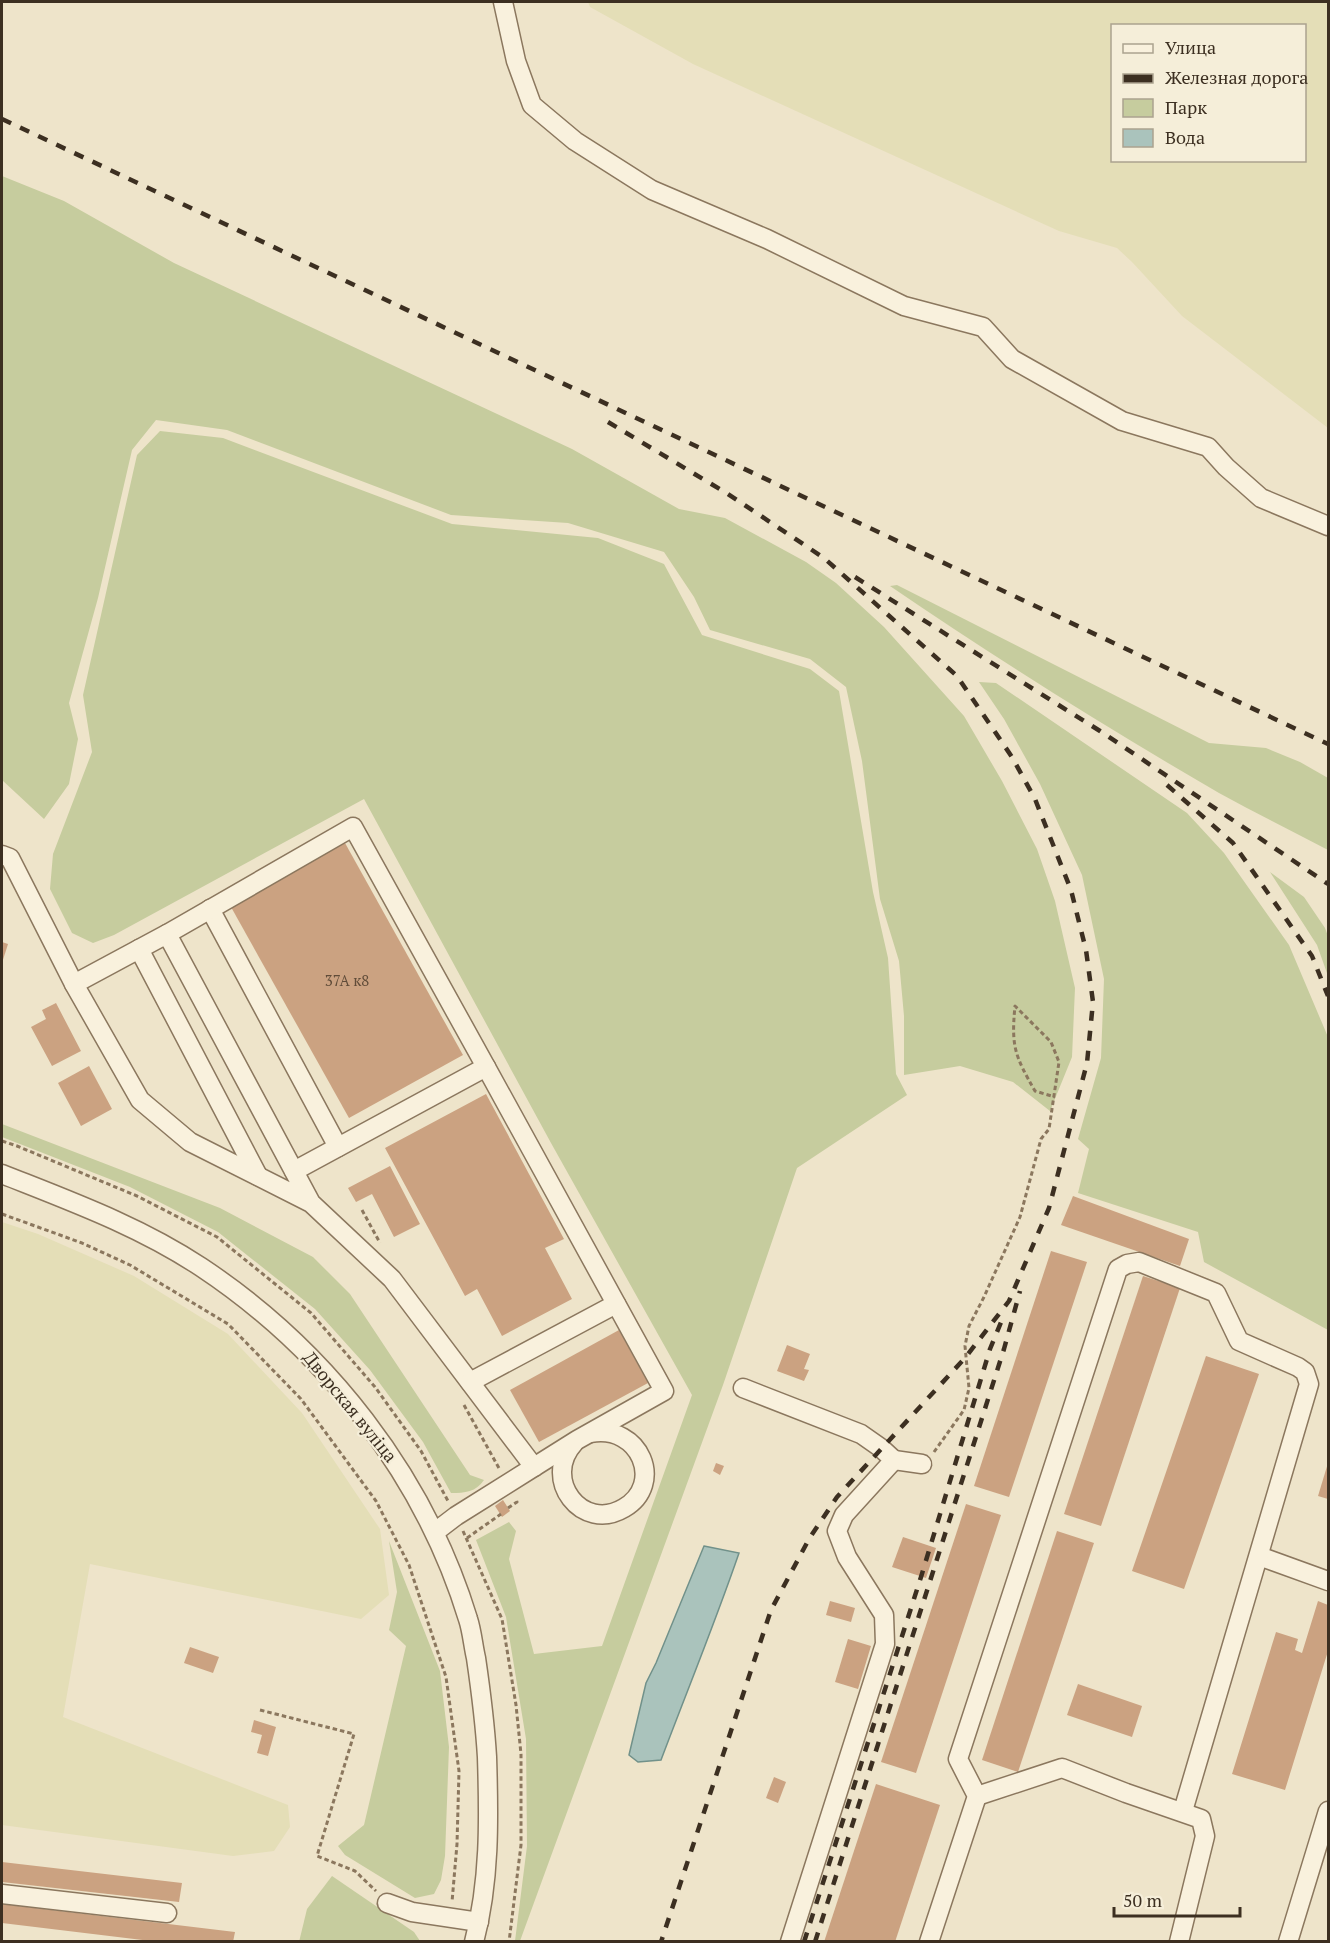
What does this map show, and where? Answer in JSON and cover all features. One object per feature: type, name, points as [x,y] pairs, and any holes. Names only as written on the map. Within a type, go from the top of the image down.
[{"type":"street","points":[[503,2],[516,61],[532,105],[594,154],[652,190],[767,238],[904,306],[983,327],[1011,359],[1122,421],[1208,447],[1226,467],[1261,498],[1329,526]]},
{"type":"street","points":[[74,984],[167,934],[353,827],[664,1391],[534,1467],[456,1516],[435,1532]]},
{"type":"street","points":[[2,855],[10,858],[74,984],[140,1100],[190,1142],[311,1203],[392,1279],[534,1467],[561,1475]]},
{"type":"street","points":[[210,909],[338,1147]]},
{"type":"street","points":[[167,934],[311,1203]]},
{"type":"street","points":[[139,949],[258,1176]]},
{"type":"street","points":[[294,1171],[486,1067]]},
{"type":"street","name":"Дворская вуліца","points":[[2,1174],[88,1208],[145,1235],[200,1266],[237,1293],[302,1348],[356,1409],[403,1473],[435,1532],[469,1620],[485,1710],[488,1799],[486,1867],[479,1922],[474,1941]]},
{"type":"street","points":[[929,1941],[976,1796],[958,1759],[1118,1269],[1127,1264],[1139,1262],[1216,1293],[1239,1341],[1299,1367],[1305,1372],[1309,1384],[1183,1811]]},
{"type":"street","points":[[470,1382],[616,1304]]},
{"type":"street","points":[[743,1388],[861,1434],[894,1460],[922,1464]]},
{"type":"street","points":[[602,1431],[615,1433],[636,1448],[642,1459],[644,1473],[642,1487],[635,1499],[624,1508],[611,1513],[597,1514],[583,1509],[572,1501],[564,1489],[561,1475],[562,1462],[568,1450],[583,1437],[602,1431]]},
{"type":"street","points":[[790,1941],[885,1644],[884,1615],[847,1557],[837,1531],[844,1515],[894,1460]]},
{"type":"street","points":[[1259,1556],[1329,1581]]},
{"type":"street","points":[[976,1796],[1062,1768],[1201,1819],[1205,1836],[1179,1941]]},
{"type":"street","points":[[1288,1941],[1329,1811]]},
{"type":"street","points":[[2,1894],[167,1913]]},
{"type":"street","points":[[387,1903],[412,1912],[479,1922]]},
{"type":"path","points":[[922,1464],[936,1450],[964,1410],[969,1388],[965,1346],[969,1326],[1020,1217],[1041,1138],[1049,1129],[1055,1097],[1059,1062],[1051,1042],[1015,1006],[1012,1034],[1018,1062],[1035,1091],[1055,1097]]},
{"type":"path","points":[[2,1141],[137,1196],[217,1237],[311,1313],[375,1387],[421,1451],[467,1538],[502,1619],[516,1705],[521,1754],[521,1845],[509,1941]]},
{"type":"path","points":[[2,1214],[82,1243],[130,1265],[228,1324],[301,1399],[376,1501],[409,1565],[446,1677],[459,1771],[457,1844],[449,1918]]},
{"type":"path","points":[[462,1402],[517,1502],[508,1508]]},
{"type":"path","points":[[467,1538],[501,1514]]},
{"type":"path","points":[[260,1710],[354,1734],[317,1856],[355,1871],[387,1903]]},
{"type":"shaded area","points":[[588,2],[1328,2],[1328,428],[1182,316],[1117,248],[1059,231],[693,64],[590,7]]},
{"type":"shaded area","points":[[2,1222],[38,1234],[134,1276],[228,1334],[302,1413],[380,1529],[389,1595],[361,1619],[90,1564],[63,1717],[288,1805],[290,1827],[274,1851],[233,1856],[2,1825]]},
{"type":"green space","points":[[2,176],[64,201],[174,263],[572,449],[679,509],[725,518],[806,562],[836,583],[884,627],[964,716],[1002,781],[1037,849],[1055,901],[1075,988],[1072,1057],[1050,1111],[1013,1082],[960,1066],[904,1075],[904,1016],[899,961],[880,899],[862,761],[846,687],[810,659],[710,630],[694,597],[664,552],[568,523],[451,515],[227,430],[156,420],[132,450],[98,598],[69,703],[78,739],[69,784],[44,819],[2,780]]},
{"type":"green space","points":[[160,431],[223,438],[452,524],[598,538],[664,564],[702,635],[810,669],[839,691],[873,892],[888,958],[896,1074],[907,1095],[797,1168],[723,1385],[520,1941],[515,1941],[527,1846],[526,1739],[506,1617],[476,1540],[509,1522],[516,1531],[509,1559],[534,1654],[602,1646],[692,1395],[551,1143],[364,799],[114,935],[93,943],[72,933],[50,889],[53,854],[92,752],[83,695],[137,455]]},
{"type":"green space","points":[[897,585],[1209,743],[1266,748],[1300,762],[1328,778],[1328,850],[1219,793],[1094,718],[890,586]]},
{"type":"green space","points":[[979,682],[996,683],[1187,813],[1224,853],[1289,945],[1328,1037],[1328,1330],[1204,1262],[1198,1232],[1078,1193],[1089,1149],[1078,1139],[1101,1058],[1104,979],[1082,875],[1040,784],[1004,719]]},
{"type":"green space","points":[[1270,872],[1304,897],[1325,928],[1328,936],[1328,976],[1317,945]]},
{"type":"green space","points":[[2,1124],[220,1208],[313,1257],[350,1294],[470,1475],[484,1480],[470,1491],[451,1493],[423,1442],[370,1370],[315,1309],[218,1232],[130,1187],[2,1137]]},
{"type":"green space","points":[[389,1541],[440,1671],[449,1747],[445,1856],[441,1880],[434,1894],[415,1898],[345,1855],[338,1846],[364,1825],[406,1646],[389,1630],[397,1592]]},
{"type":"green space","points":[[332,1876],[414,1932],[420,1941],[299,1942],[307,1909]]},
{"type":"water","points":[[704,1546],[739,1553],[661,1760],[638,1762],[629,1755],[646,1683]]},
{"type":"building","points":[[345,843],[463,1055],[349,1118],[231,907]]},
{"type":"building","points":[[2,942],[8,944],[2,963]]},
{"type":"building","points":[[56,1003],[81,1051],[52,1066],[31,1027],[46,1019],[42,1010]]},
{"type":"building","points":[[89,1066],[112,1109],[81,1126],[58,1083]]},
{"type":"building","points":[[486,1094],[564,1239],[545,1248],[572,1299],[502,1336],[477,1289],[465,1296],[385,1148]]},
{"type":"building","points":[[390,1166],[420,1224],[394,1237],[372,1194],[356,1202],[348,1188]]},
{"type":"building","points":[[1073,1196],[1189,1239],[1180,1266],[1061,1225]]},
{"type":"building","points":[[1051,1251],[1087,1262],[1009,1497],[974,1486]]},
{"type":"building","points":[[1143,1276],[1180,1288],[1101,1526],[1064,1514]]},
{"type":"building","points":[[619,1330],[648,1383],[539,1442],[510,1390]]},
{"type":"building","points":[[787,1345],[810,1354],[804,1369],[809,1370],[804,1381],[777,1371]]},
{"type":"building","points":[[1206,1356],[1259,1374],[1184,1589],[1132,1571]]},
{"type":"building","points":[[716,1463],[724,1466],[720,1475],[713,1471]]},
{"type":"building","points":[[1328,1463],[1328,1499],[1318,1496]]},
{"type":"building","points":[[503,1500],[510,1511],[502,1517],[495,1506]]},
{"type":"building","points":[[966,1504],[1001,1515],[916,1773],[881,1762]]},
{"type":"building","points":[[1057,1531],[1094,1543],[1018,1772],[982,1760]]},
{"type":"building","points":[[903,1537],[936,1548],[926,1578],[892,1567]]},
{"type":"building","points":[[830,1601],[855,1608],[851,1622],[826,1615]]},
{"type":"building","points":[[1318,1601],[1328,1605],[1328,1651],[1285,1790],[1232,1774],[1276,1632],[1298,1639],[1295,1650],[1302,1653]]},
{"type":"building","points":[[848,1639],[871,1646],[858,1689],[835,1682]]},
{"type":"building","points":[[190,1647],[219,1657],[213,1673],[184,1663]]},
{"type":"building","points":[[1078,1684],[1142,1706],[1132,1737],[1067,1715]]},
{"type":"building","points":[[254,1720],[276,1727],[268,1756],[257,1753],[262,1735],[251,1732]]},
{"type":"building","points":[[774,1777],[786,1782],[778,1803],[766,1798]]},
{"type":"building","points":[[876,1784],[940,1805],[895,1942],[824,1942]]},
{"type":"building","points":[[2,1862],[182,1883],[179,1902],[2,1882]]},
{"type":"building","points":[[2,1904],[235,1932],[233,1942],[159,1942],[2,1923]]},
{"type":"railway","points":[[2,119],[1328,744]]},
{"type":"railway","points":[[608,422],[728,494],[824,558],[957,676],[1012,757],[1035,799],[1071,890],[1086,950],[1093,1002],[1087,1063],[1049,1208],[1009,1301],[965,1358],[837,1497],[809,1539],[771,1610],[661,1942]]},
{"type":"railway","points":[[855,577],[1100,731],[1328,884]]},
{"type":"railway","points":[[1167,785],[1233,843],[1312,956],[1328,996]]},
{"type":"railway","points":[[815,1942],[1004,1349],[1020,1291]]},
{"type":"railway","points":[[804,1942],[921,1577],[990,1349],[1004,1315]]}]
